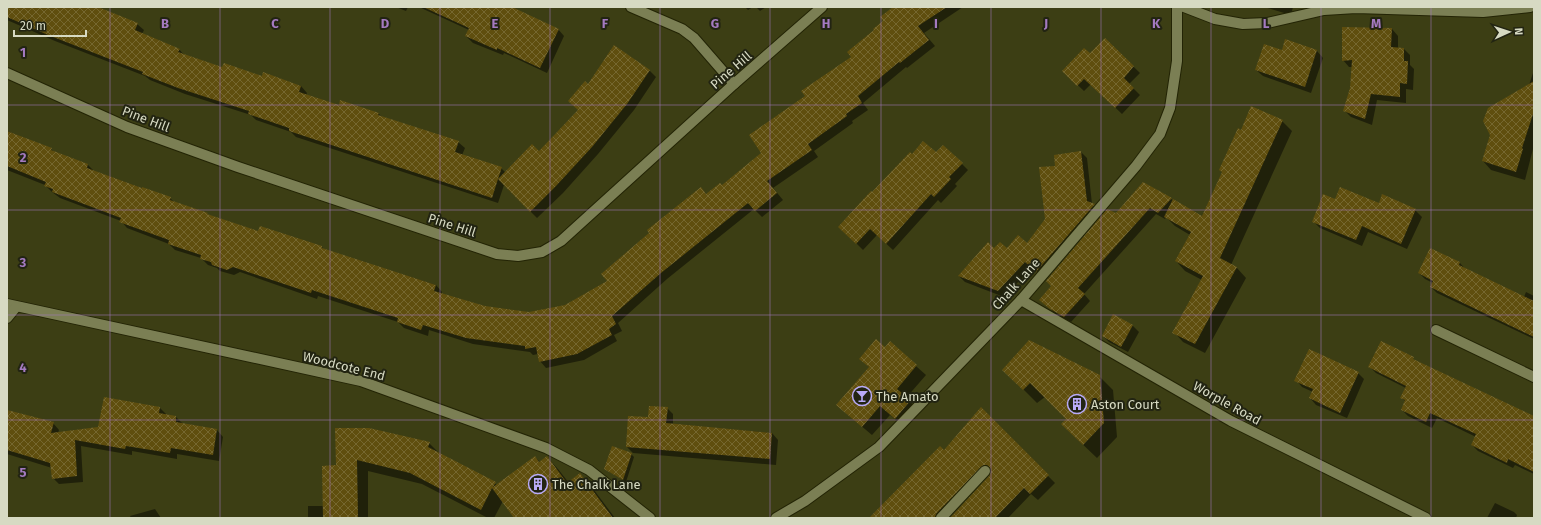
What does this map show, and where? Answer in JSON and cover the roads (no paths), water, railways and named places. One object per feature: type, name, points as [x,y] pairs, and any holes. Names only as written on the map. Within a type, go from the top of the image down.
[{"type":"street","points":[[631,7],[682,29],[694,38],[734,84]]},
{"type":"street","name":"Pine Hill","points":[[7,73],[127,127],[238,167],[497,254],[518,256],[542,252],[561,242],[734,84],[822,7]]},
{"type":"street","name":"Chalk Lane","points":[[776,518],[805,501],[879,447],[1021,300],[1132,172],[1160,134],[1170,108],[1178,43],[1177,7]]},
{"type":"street","points":[[1184,7],[1215,19],[1243,24],[1267,23],[1324,10],[1356,8],[1483,12],[1530,7]]},
{"type":"street","name":"Worple Road","points":[[1021,300],[1231,422],[1426,518]]},
{"type":"street","points":[[7,318],[12,305]]},
{"type":"street","name":"Woodcote End","points":[[12,305],[361,381],[546,448],[589,470],[650,518]]},
{"type":"street","points":[[1436,330],[1534,377]]},
{"type":"street","points":[[941,518],[985,471]]},
{"type":"place","name":"The Amato","points":[[862,396]]},
{"type":"place","name":"Aston Court","points":[[1077,404]]},
{"type":"place","name":"The Chalk Lane","points":[[538,484]]}]
